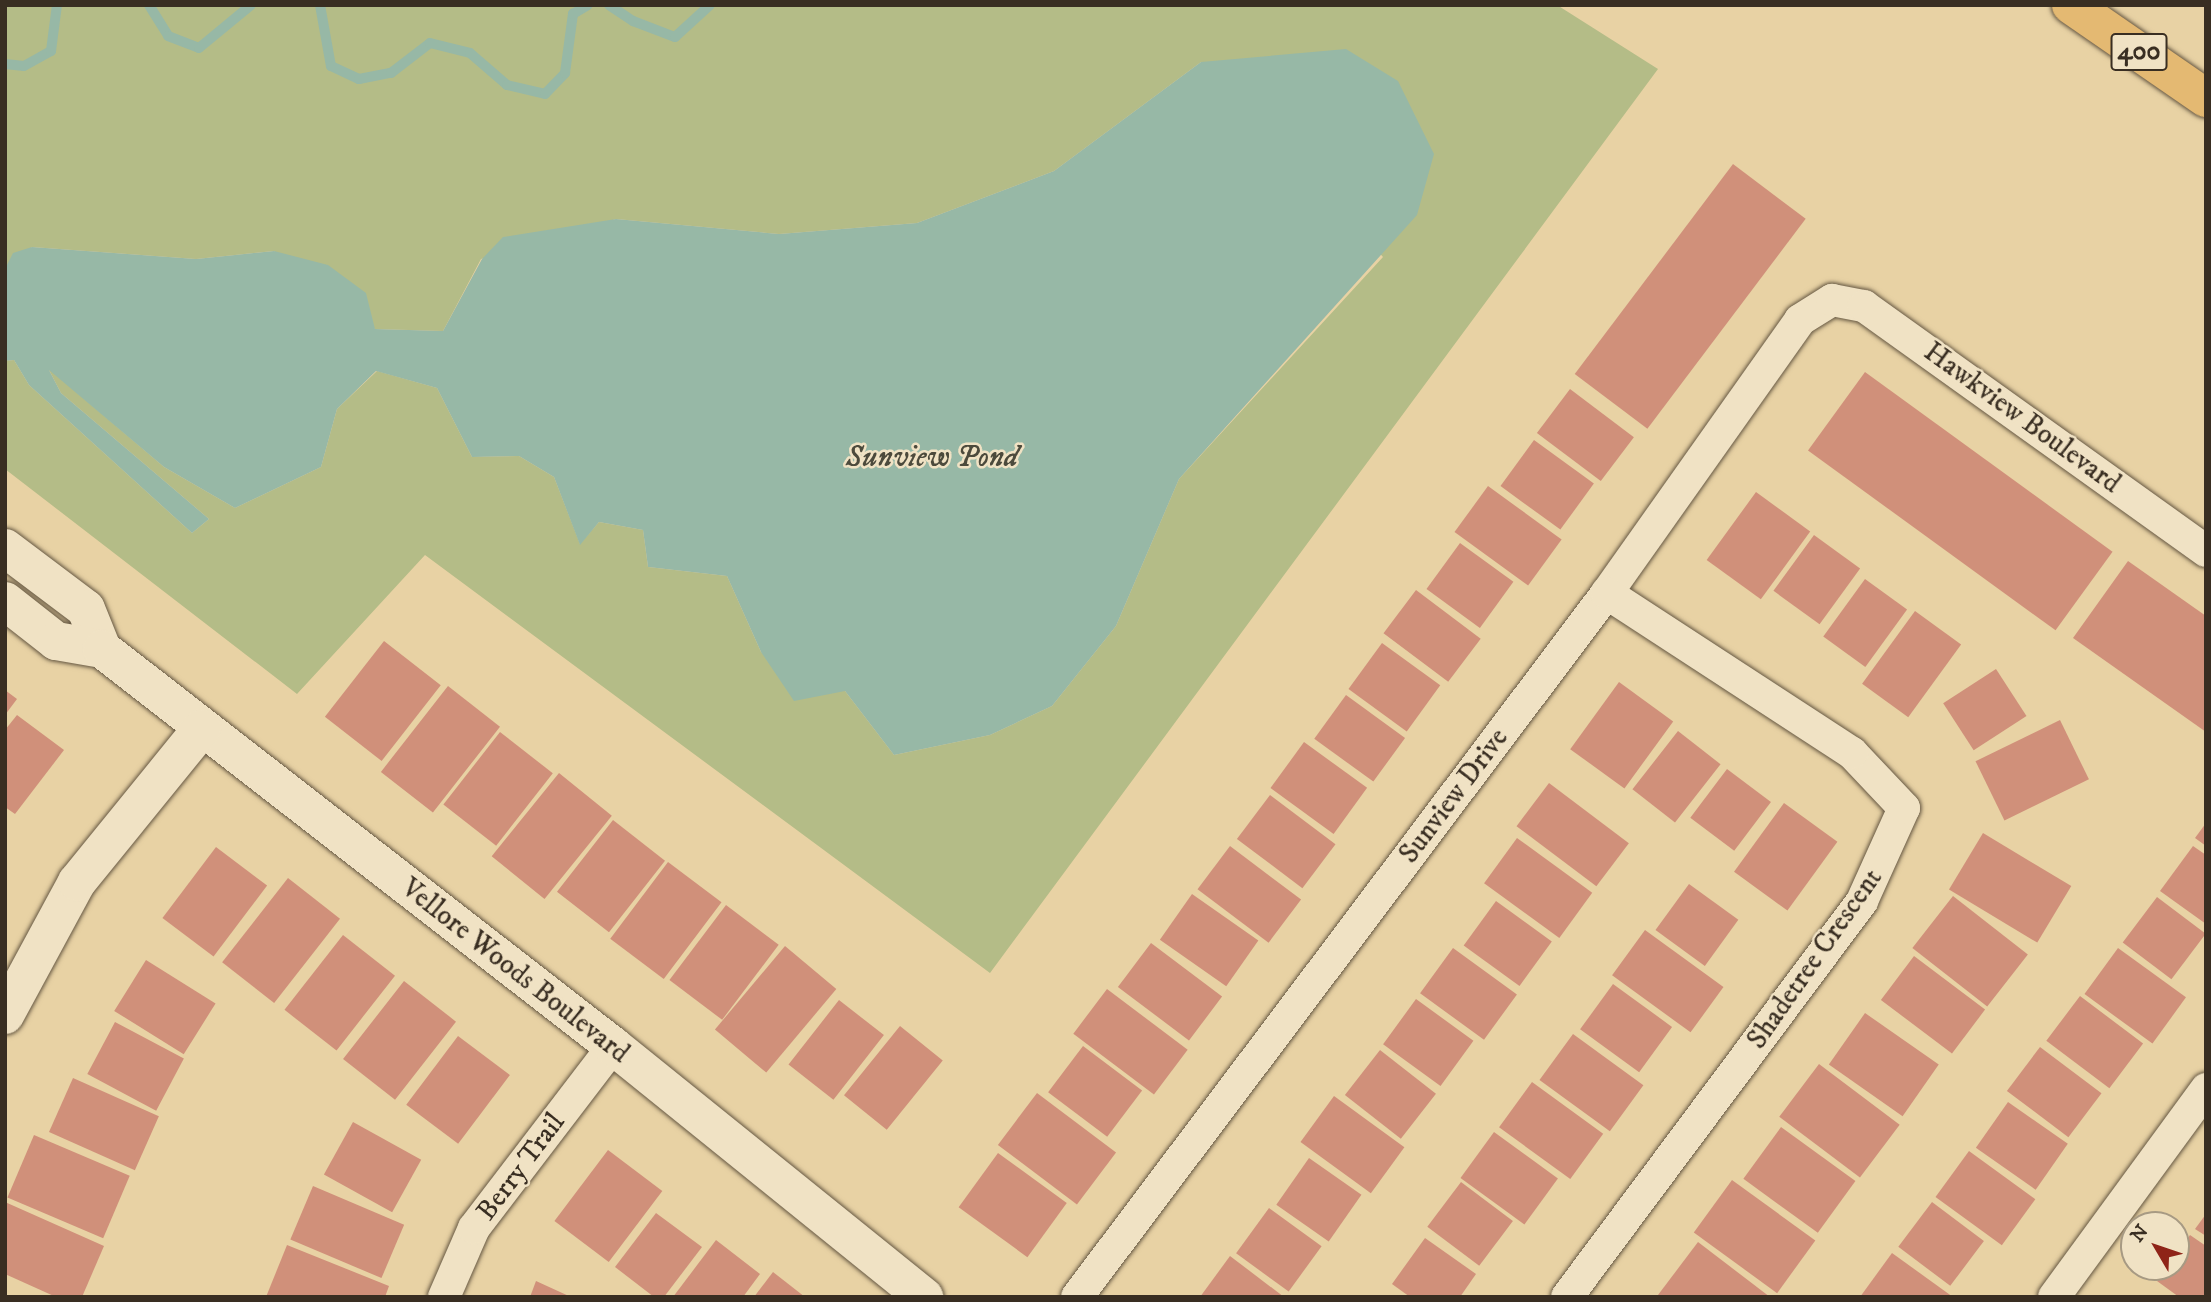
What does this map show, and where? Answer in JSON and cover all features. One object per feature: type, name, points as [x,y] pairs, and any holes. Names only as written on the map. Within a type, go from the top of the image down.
[{"type":"highway","name":"400","points":[[2071,5],[2206,98]]},
{"type":"street","name":"Hawkview Boulevard","points":[[1832,300],[1864,306],[1904,331],[2206,551]]},
{"type":"street","name":"Sunview Drive","points":[[1077,1297],[1607,593],[1800,320],[1832,300]]},
{"type":"street","name":"Vellore Woods Boulevard","points":[[5,548],[86,609],[102,649]]},
{"type":"street","name":"Shadetree Crescent","points":[[1567,1297],[1862,901],[1904,808],[1852,753],[1607,593]]},
{"type":"street","name":"Vellore Woods Boulevard","points":[[5,601],[56,641],[102,649],[613,1046],[924,1297]]},
{"type":"street","points":[[5,1015],[77,882],[202,728]]},
{"type":"street","name":"Berry Trail","points":[[444,1297],[474,1228],[613,1046]]},
{"type":"street","points":[[2054,1297],[2206,1090]]},
{"type":"green space","points":[[5,5],[1557,5],[1658,69],[990,973],[425,555],[297,694],[5,469],[5,361],[14,360],[29,385],[192,533],[209,519],[61,393],[48,368],[164,467],[235,508],[321,467],[337,409],[377,371],[437,388],[472,457],[519,456],[554,477],[580,544],[599,522],[643,530],[648,567],[727,576],[761,652],[845,691],[894,755],[990,735],[1052,706],[1116,626],[1179,479],[1383,257],[1201,62],[1054,171],[917,223],[779,234],[616,219],[481,259],[443,331],[375,329],[274,251],[196,259],[32,247],[5,269]]},
{"type":"water","name":"Sunview Pond","points":[[1346,49],[1398,81],[1434,154],[1417,215],[1179,479],[1116,626],[1052,706],[990,735],[894,755],[845,691],[794,701],[761,652],[727,576],[648,567],[643,530],[599,522],[580,545],[554,477],[519,456],[472,457],[437,388],[376,371],[337,409],[321,467],[235,508],[164,467],[49,370],[61,393],[209,519],[192,533],[29,385],[14,360],[5,361],[5,269],[13,253],[32,247],[196,259],[274,251],[328,265],[366,293],[375,329],[443,331],[482,259],[503,237],[616,219],[779,234],[917,223],[1054,171],[1201,62]]},
{"type":"building","points":[[1733,164],[1806,219],[1647,429],[1575,374]]},
{"type":"building","points":[[1865,372],[2113,552],[2056,630],[1808,450]]},
{"type":"building","points":[[1570,389],[1634,437],[1601,481],[1537,433]]},
{"type":"building","points":[[1534,440],[1594,483],[1560,530],[1500,486]]},
{"type":"building","points":[[1488,486],[1562,539],[1528,586],[1454,532]]},
{"type":"building","points":[[1756,492],[1810,531],[1761,599],[1707,560]]},
{"type":"building","points":[[1814,535],[1860,569],[1820,624],[1773,591]]},
{"type":"building","points":[[1460,543],[1513,582],[1480,628],[1426,589]]},
{"type":"building","points":[[2128,561],[2206,616],[2206,732],[2073,638]]},
{"type":"building","points":[[1865,579],[1907,610],[1865,667],[1823,636]]},
{"type":"building","points":[[1416,590],[1481,639],[1448,682],[1384,633]]},
{"type":"building","points":[[1915,611],[1961,645],[1908,717],[1862,684]]},
{"type":"building","points":[[384,641],[441,685],[382,761],[325,717]]},
{"type":"building","points":[[1382,643],[1440,685],[1407,731],[1348,689]]},
{"type":"building","points":[[1996,669],[2026,716],[1974,750],[1943,703]]},
{"type":"building","points":[[1619,682],[1673,721],[1624,789],[1570,749]]},
{"type":"building","points":[[448,686],[500,727],[433,813],[381,772]]},
{"type":"building","points":[[5,690],[17,699],[5,715]]},
{"type":"building","points":[[1346,695],[1405,738],[1373,782],[1314,739]]},
{"type":"building","points":[[17,715],[64,750],[15,814],[5,807],[5,730]]},
{"type":"building","points":[[2060,720],[2089,779],[2004,821],[1976,761]]},
{"type":"building","points":[[1678,731],[1721,764],[1675,823],[1632,789]]},
{"type":"building","points":[[500,732],[553,773],[496,846],[443,804]]},
{"type":"building","points":[[1304,742],[1367,788],[1334,834],[1270,788]]},
{"type":"building","points":[[1727,769],[1771,802],[1734,851],[1690,818]]},
{"type":"building","points":[[559,773],[612,816],[545,899],[492,856]]},
{"type":"building","points":[[1549,783],[1629,843],[1596,886],[1517,826]]},
{"type":"building","points":[[1270,795],[1335,844],[1302,888],[1237,839]]},
{"type":"building","points":[[1784,803],[1837,842],[1787,911],[1734,872]]},
{"type":"building","points":[[613,820],[665,861],[609,932],[557,892]]},
{"type":"building","points":[[2206,823],[2206,846],[2195,838]]},
{"type":"building","points":[[1983,833],[2071,886],[2037,943],[1949,890]]},
{"type":"building","points":[[1517,838],[1592,893],[1559,938],[1484,883]]},
{"type":"building","points":[[1230,846],[1301,900],[1269,943],[1198,889]]},
{"type":"building","points":[[2193,846],[2206,855],[2206,924],[2160,891]]},
{"type":"building","points":[[216,847],[267,886],[214,957],[162,918]]},
{"type":"building","points":[[668,862],[722,902],[664,979],[610,939]]},
{"type":"building","points":[[288,878],[340,919],[274,1003],[222,962]]},
{"type":"building","points":[[1689,884],[1738,920],[1705,966],[1655,930]]},
{"type":"building","points":[[1192,894],[1258,940],[1226,986],[1160,940]]},
{"type":"building","points":[[1953,896],[2028,954],[1987,1006],[1912,948]]},
{"type":"building","points":[[2157,897],[2206,934],[2171,979],[2123,943]]},
{"type":"building","points":[[1496,901],[1552,942],[1519,986],[1464,945]]},
{"type":"building","points":[[726,905],[779,945],[722,1020],[669,980]]},
{"type":"building","points":[[1645,930],[1723,987],[1691,1032],[1612,975]]},
{"type":"building","points":[[343,935],[395,976],[337,1050],[285,1010]]},
{"type":"building","points":[[1151,943],[1222,997],[1189,1040],[1118,987]]},
{"type":"building","points":[[785,946],[836,989],[766,1073],[715,1029]]},
{"type":"building","points":[[1453,948],[1517,994],[1484,1040],[1420,993]]},
{"type":"building","points":[[2118,948],[2186,997],[2152,1043],[2084,994]]},
{"type":"building","points":[[1914,956],[1985,1010],[1952,1053],[1881,1000]]},
{"type":"building","points":[[146,960],[216,1003],[184,1054],[114,1011]]},
{"type":"building","points":[[404,981],[456,1022],[395,1100],[343,1059]]},
{"type":"building","points":[[1613,984],[1672,1027],[1639,1072],[1580,1029]]},
{"type":"building","points":[[1107,989],[1188,1050],[1154,1095],[1073,1034]]},
{"type":"building","points":[[2080,996],[2143,1044],[2109,1088],[2046,1041]]},
{"type":"building","points":[[1416,999],[1473,1041],[1441,1086],[1383,1044]]},
{"type":"building","points":[[839,1000],[884,1035],[833,1100],[789,1065]]},
{"type":"building","points":[[1865,1013],[1939,1065],[1903,1116],[1829,1065]]},
{"type":"building","points":[[115,1022],[184,1059],[156,1111],[87,1074]]},
{"type":"building","points":[[900,1026],[943,1061],[887,1130],[844,1095]]},
{"type":"building","points":[[1573,1034],[1643,1085],[1610,1131],[1539,1080]]},
{"type":"building","points":[[458,1036],[510,1075],[458,1144],[406,1105]]},
{"type":"building","points":[[1083,1046],[1142,1091],[1107,1137],[1048,1092]]},
{"type":"building","points":[[2040,1047],[2101,1093],[2068,1137],[2007,1091]]},
{"type":"building","points":[[1380,1050],[1436,1094],[1401,1139],[1345,1095]]},
{"type":"building","points":[[1819,1064],[1900,1125],[1860,1177],[1779,1117]]},
{"type":"building","points":[[73,1078],[159,1116],[135,1170],[49,1132]]},
{"type":"building","points":[[1532,1082],[1603,1134],[1570,1179],[1499,1127]]},
{"type":"building","points":[[1037,1093],[1116,1153],[1077,1204],[998,1145]]},
{"type":"building","points":[[1334,1096],[1404,1147],[1371,1193],[1300,1142]]},
{"type":"building","points":[[2008,1102],[2068,1144],[2036,1190],[1976,1148]]},
{"type":"building","points":[[353,1122],[421,1160],[392,1212],[324,1174]]},
{"type":"building","points":[[1781,1127],[1855,1181],[1818,1233],[1743,1179]]},
{"type":"building","points":[[1494,1132],[1558,1178],[1524,1225],[1460,1178]]},
{"type":"building","points":[[34,1135],[130,1176],[103,1238],[7,1198]]},
{"type":"building","points":[[608,1150],[662,1191],[609,1262],[554,1221]]},
{"type":"building","points":[[1969,1151],[2035,1199],[2002,1245],[1935,1197]]},
{"type":"building","points":[[998,1153],[1067,1203],[1027,1257],[959,1207]]},
{"type":"building","points":[[1309,1158],[1361,1195],[1329,1241],[1276,1205]]},
{"type":"building","points":[[1732,1180],[1815,1241],[1777,1293],[1694,1233]]},
{"type":"building","points":[[1461,1182],[1513,1221],[1479,1266],[1427,1227]]},
{"type":"building","points":[[313,1186],[404,1225],[381,1278],[290,1239]]},
{"type":"building","points":[[5,1202],[104,1246],[82,1297],[56,1297],[5,1274]]},
{"type":"building","points":[[1932,1202],[1984,1241],[1950,1286],[1898,1247]]},
{"type":"building","points":[[1269,1208],[1322,1246],[1289,1292],[1236,1253]]},
{"type":"building","points":[[656,1213],[702,1247],[664,1297],[654,1297],[615,1267]]},
{"type":"building","points":[[2206,1214],[2206,1236],[2195,1229]]},
{"type":"building","points":[[2190,1235],[2206,1246],[2206,1297],[2179,1297],[2157,1281],[2190,1281]]},
{"type":"building","points":[[1425,1238],[1476,1274],[1460,1297],[1410,1297],[1392,1284]]},
{"type":"building","points":[[716,1240],[760,1274],[743,1297],[673,1297]]},
{"type":"building","points":[[1698,1242],[1770,1297],[1658,1295]]},
{"type":"building","points":[[287,1245],[389,1286],[385,1297],[266,1297]]},
{"type":"building","points":[[1892,1253],[1953,1297],[1860,1297]]},
{"type":"building","points":[[1230,1256],[1284,1297],[1200,1297]]},
{"type":"building","points":[[773,1272],[805,1297],[754,1297]]},
{"type":"building","points":[[536,1281],[571,1297],[530,1297]]},
{"type":"waterway","points":[[5,64],[24,66],[51,51],[57,5]]},
{"type":"waterway","points":[[149,5],[168,36],[199,48],[251,5]]},
{"type":"waterway","points":[[320,5],[331,66],[359,79],[391,73],[430,43],[470,53],[507,85],[545,94],[565,73],[573,14],[588,5]]},
{"type":"waterway","points":[[609,5],[633,21],[675,37],[710,5]]}]
